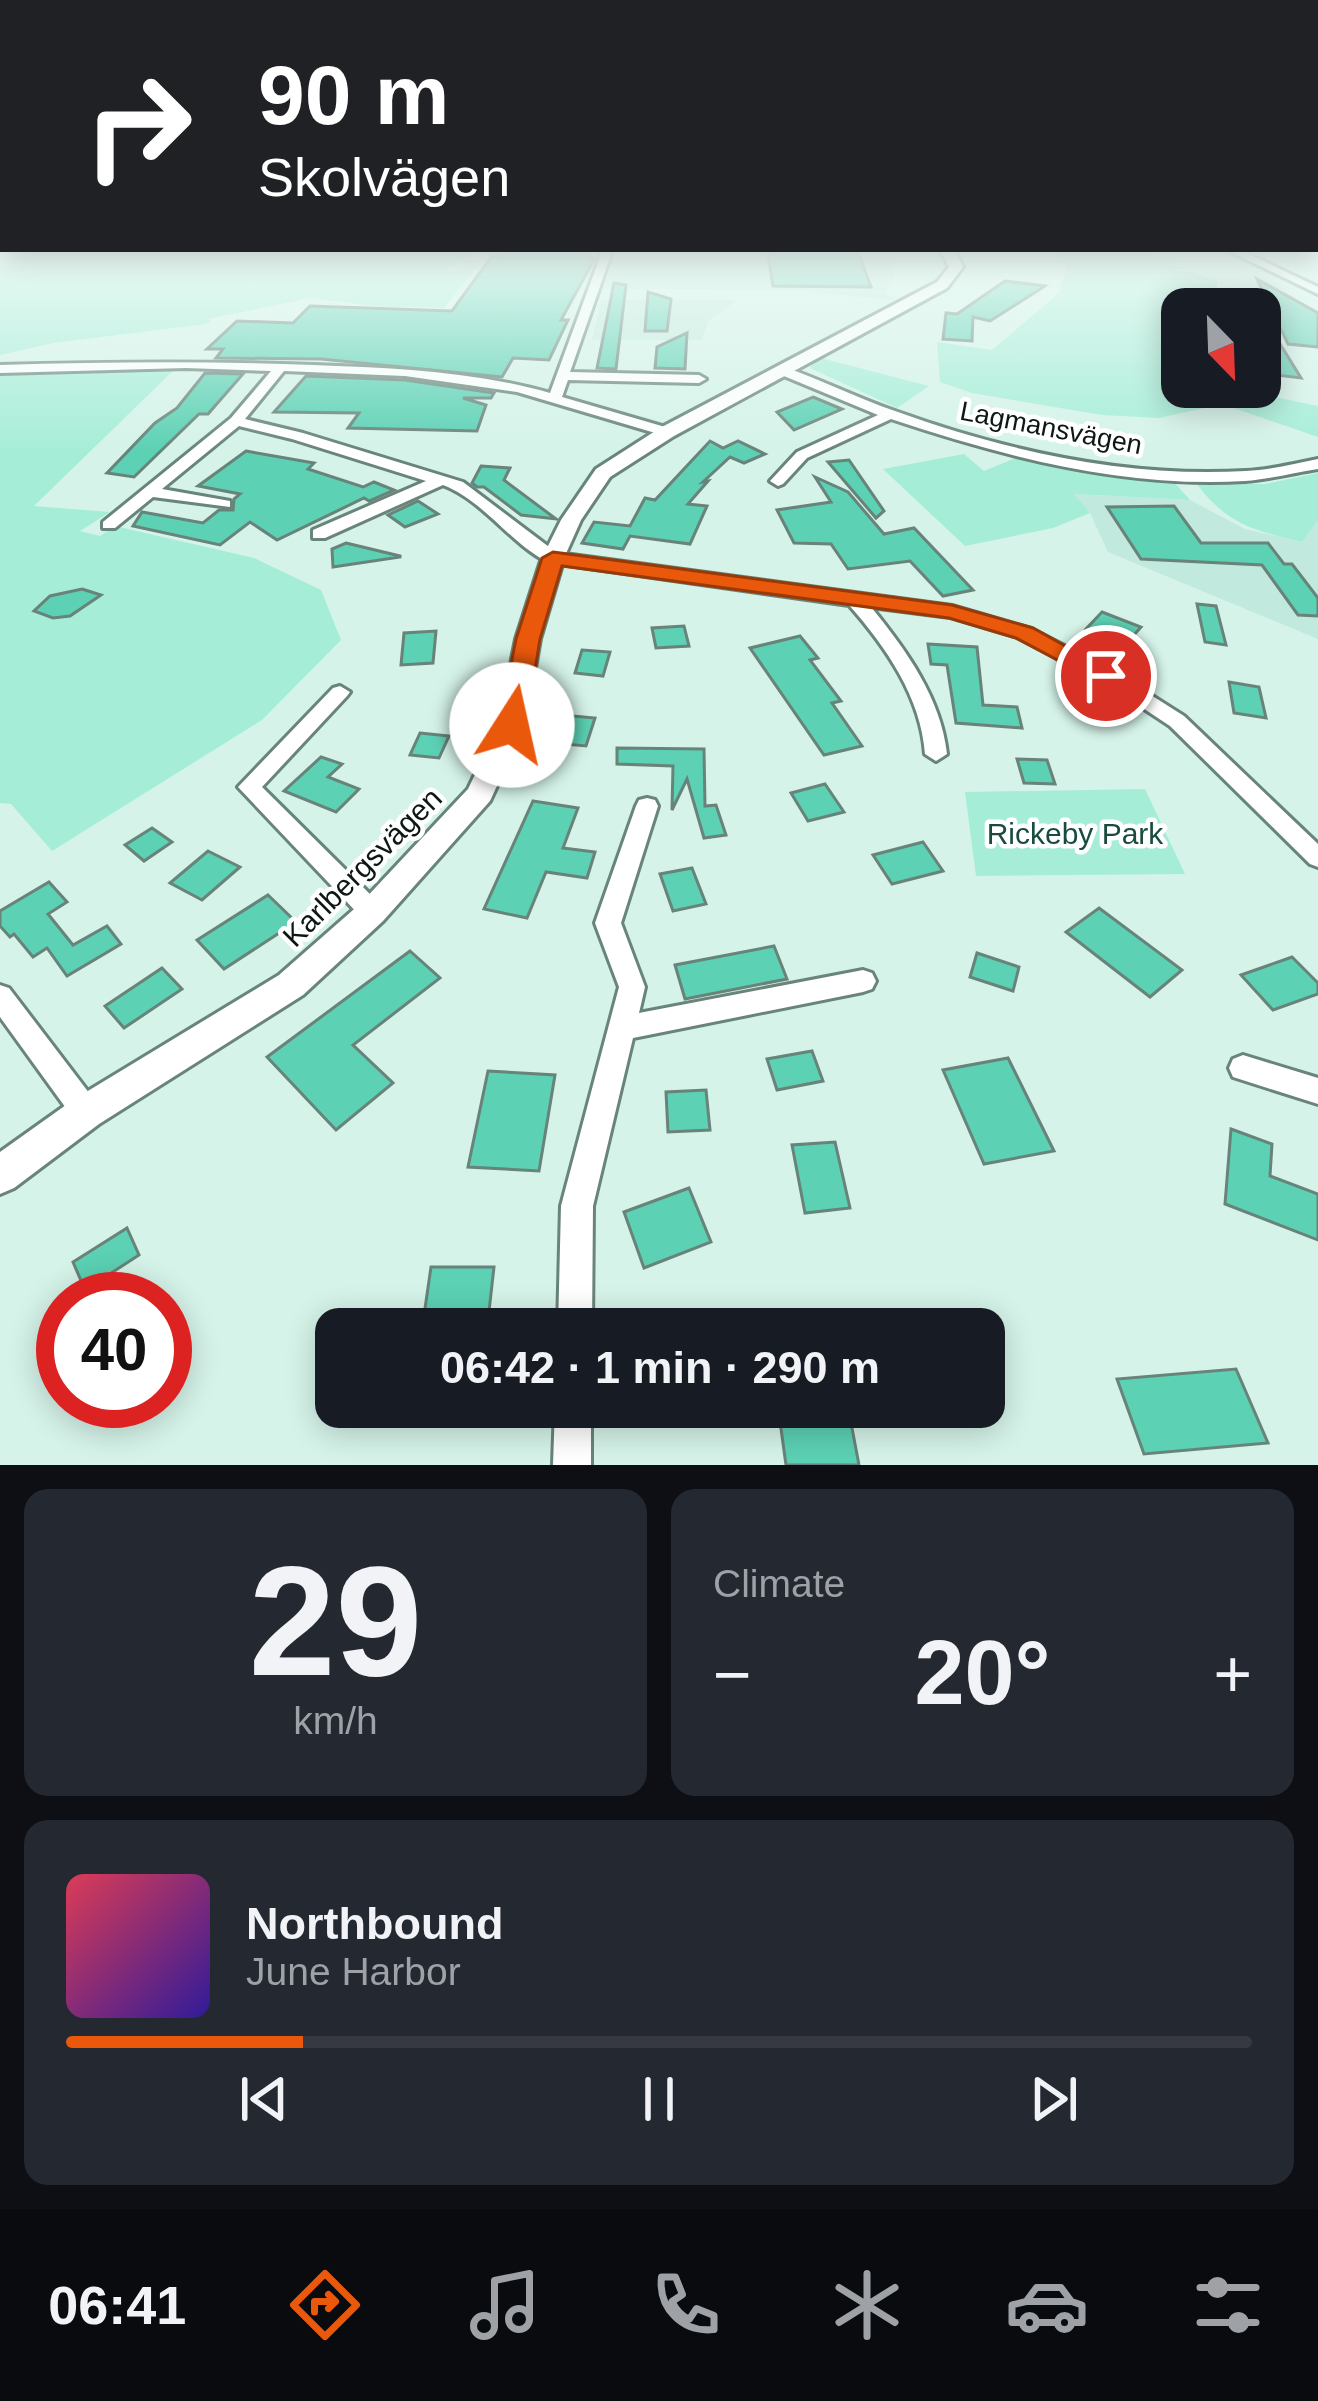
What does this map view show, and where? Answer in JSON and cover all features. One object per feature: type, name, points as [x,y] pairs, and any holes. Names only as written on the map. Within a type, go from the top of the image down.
[{"type":"street","points":[[554,400],[584,314]]},
{"type":"street","name":"Karlbergsvägen","points":[[0,1175],[86,1112],[291,985],[372,912],[480,794],[512,725],[528,639],[553,558],[571,520],[603,473],[667,432],[887,314]]},
{"type":"street","points":[[0,369],[165,364],[465,379],[667,432]]},
{"type":"street","points":[[109,525],[236,421],[281,367]]},
{"type":"street","name":"Lagmansvägen","points":[[784,371],[887,416],[1022,452],[1157,472],[1244,476],[1318,464]]},
{"type":"street","points":[[561,376],[699,379]]},
{"type":"street","points":[[778,481],[802,455],[887,416]]},
{"type":"street","points":[[236,421],[329,442],[400,470],[463,487],[538,551],[553,558],[952,612],[1024,633],[1106,676],[1177,721],[1318,858]]},
{"type":"street","points":[[319,534],[442,480]]},
{"type":"street","points":[[151,491],[224,504]]},
{"type":"street","points":[[855,600],[879,626],[937,728],[936,754]]},
{"type":"street","points":[[340,692],[249,787],[372,912]]},
{"type":"street","points":[[575,1308],[577,1206],[632,987],[608,923],[647,806]]},
{"type":"street","points":[[622,1028],[863,981]]},
{"type":"street","points":[[0,996],[86,1112]]},
{"type":"street","points":[[1243,1068],[1318,1090]]},
{"type":"street","points":[[572,1465],[573,1428]]},
{"type":"shaded area","points":[[598,314],[717,314],[708,321],[702,340],[592,340]]},
{"type":"shaded area","points":[[1072,494],[1190,500],[1245,529],[1302,542],[1318,520],[1318,639],[1108,552],[1090,513]]},
{"type":"green space","points":[[0,314],[231,314],[208,319],[212,322],[206,324],[53,343],[0,355]]},
{"type":"green space","points":[[1034,314],[1161,314],[1161,408],[1204,408],[1159,418],[1102,415],[972,393],[940,382],[937,342],[992,350]]},
{"type":"green space","points":[[817,357],[929,386],[897,408],[810,368]]},
{"type":"green space","points":[[176,368],[34,506],[110,512],[80,531],[100,536],[115,526],[254,558],[321,590],[341,640],[262,720],[52,851],[11,804],[0,803],[0,375]]},
{"type":"green space","points":[[1281,398],[1318,406],[1318,437],[1234,408],[1281,408]]},
{"type":"green space","points":[[964,454],[984,471],[1025,454],[1073,464],[1076,471],[1174,482],[1190,500],[1074,494],[1090,513],[1053,528],[965,546],[883,469]]},
{"type":"green space","points":[[1318,473],[1318,520],[1302,542],[1243,524],[1219,508],[1197,484],[1265,484]]},
{"type":"green space","name":"Rickeby Park","points":[[1145,789],[1185,874],[976,876],[965,792]]},
{"type":"building","points":[[302,314],[564,314],[561,320],[568,320],[549,360],[513,358],[502,377],[321,359],[216,358],[223,349],[207,349],[237,321],[293,323]]},
{"type":"building","points":[[608,314],[623,314],[616,369],[597,368]]},
{"type":"building","points":[[646,314],[669,314],[667,331],[645,331]]},
{"type":"building","points":[[946,314],[1000,314],[990,321],[973,317],[972,341],[943,339]]},
{"type":"building","points":[[1281,314],[1318,314],[1318,347],[1288,344]]},
{"type":"building","points":[[687,333],[685,369],[655,368],[657,347]]},
{"type":"building","points":[[1281,345],[1301,378],[1281,376]]},
{"type":"building","points":[[205,373],[243,374],[208,414],[199,414],[134,477],[107,473],[155,423],[177,408]]},
{"type":"building","points":[[306,376],[405,380],[494,393],[491,398],[463,398],[486,405],[477,431],[348,428],[359,413],[274,412]]},
{"type":"building","points":[[813,397],[842,409],[794,430],[777,412]]},
{"type":"building","points":[[710,441],[723,448],[738,441],[765,454],[744,463],[730,457],[703,482],[708,481],[688,504],[707,506],[690,544],[630,536],[623,549],[582,543],[594,522],[630,526],[645,498],[655,500]]},
{"type":"building","points":[[246,451],[314,463],[308,469],[363,487],[374,482],[394,490],[369,501],[364,498],[277,540],[250,522],[220,545],[133,526],[142,512],[203,523],[219,510],[233,510],[240,494],[198,486]]},
{"type":"building","points":[[849,460],[884,511],[876,518],[828,462]]},
{"type":"building","points":[[481,466],[510,468],[504,480],[556,519],[521,515],[484,487],[477,487],[472,483]]},
{"type":"building","points":[[815,477],[848,492],[884,534],[914,528],[973,590],[943,596],[910,561],[848,569],[831,544],[794,543],[777,510],[831,502]]},
{"type":"building","points":[[418,501],[438,514],[405,527],[388,515]]},
{"type":"building","points":[[1174,506],[1201,543],[1268,543],[1284,564],[1292,564],[1318,598],[1318,616],[1298,615],[1262,565],[1141,559],[1107,507]]},
{"type":"building","points":[[346,543],[400,557],[333,567],[332,549]]},
{"type":"building","points":[[82,589],[101,595],[70,616],[53,618],[34,611],[50,596]]},
{"type":"building","points":[[1197,604],[1216,606],[1226,645],[1205,642]]},
{"type":"building","points":[[1102,612],[1141,627],[1125,645],[1086,629]]},
{"type":"building","points":[[684,626],[689,646],[656,648],[652,628]]},
{"type":"building","points":[[436,631],[433,663],[401,665],[404,633]]},
{"type":"building","points":[[800,636],[818,658],[810,660],[841,701],[832,703],[862,746],[824,755],[750,648]]},
{"type":"building","points":[[928,644],[977,647],[983,705],[1017,707],[1022,728],[956,723],[947,665],[931,664]]},
{"type":"building","points":[[582,650],[610,652],[603,676],[575,673]]},
{"type":"building","points":[[1229,682],[1259,687],[1266,718],[1234,713]]},
{"type":"building","points":[[562,715],[595,718],[586,746],[553,743]]},
{"type":"building","points":[[420,733],[449,736],[439,758],[410,755]]},
{"type":"building","points":[[617,748],[704,749],[705,806],[716,805],[726,835],[704,838],[687,779],[672,810],[673,766],[617,764]]},
{"type":"building","points":[[321,757],[342,764],[328,777],[359,789],[336,812],[284,791]]},
{"type":"building","points":[[1017,759],[1047,760],[1055,784],[1024,783]]},
{"type":"building","points":[[825,784],[844,812],[808,821],[791,793]]},
{"type":"building","points":[[533,801],[578,808],[563,848],[595,852],[587,878],[546,872],[527,918],[484,909]]},
{"type":"building","points":[[152,828],[172,842],[144,861],[125,845]]},
{"type":"building","points":[[923,842],[943,871],[892,884],[873,855]]},
{"type":"building","points":[[208,851],[240,867],[202,900],[170,883]]},
{"type":"building","points":[[692,868],[706,904],[673,911],[660,874]]},
{"type":"building","points":[[49,882],[67,902],[48,914],[73,945],[107,926],[121,944],[67,976],[47,948],[33,957],[14,934],[10,937],[0,926],[0,911]]},
{"type":"building","points":[[268,895],[296,922],[224,969],[197,940]]},
{"type":"building","points":[[1099,908],[1182,970],[1150,997],[1066,932]]},
{"type":"building","points":[[774,946],[787,979],[685,999],[675,965]]},
{"type":"building","points":[[410,951],[440,978],[353,1045],[393,1083],[336,1130],[267,1057]]},
{"type":"building","points":[[977,953],[1019,967],[1013,991],[970,977]]},
{"type":"building","points":[[1292,957],[1318,983],[1318,994],[1273,1010],[1241,975]]},
{"type":"building","points":[[162,968],[182,989],[124,1028],[105,1006]]},
{"type":"building","points":[[812,1051],[823,1081],[777,1090],[767,1059]]},
{"type":"building","points":[[1008,1058],[1054,1151],[984,1164],[943,1070]]},
{"type":"building","points":[[488,1071],[555,1075],[539,1171],[468,1167]]},
{"type":"building","points":[[706,1090],[710,1130],[668,1132],[666,1092]]},
{"type":"building","points":[[1231,1129],[1272,1144],[1270,1176],[1318,1194],[1318,1240],[1225,1204]]},
{"type":"building","points":[[835,1142],[850,1208],[805,1213],[792,1145]]},
{"type":"building","points":[[689,1188],[711,1242],[644,1268],[624,1212]]},
{"type":"building","points":[[127,1228],[139,1255],[113,1272],[77,1272],[73,1262]]},
{"type":"building","points":[[431,1267],[494,1267],[489,1308],[425,1308]]},
{"type":"building","points":[[1236,1369],[1268,1443],[1144,1454],[1117,1379]]},
{"type":"building","points":[[781,1428],[852,1428],[859,1465],[786,1465]]},
{"type":"route","points":[[512,725],[528,639],[553,558],[952,612],[1024,633],[1106,676]]}]
